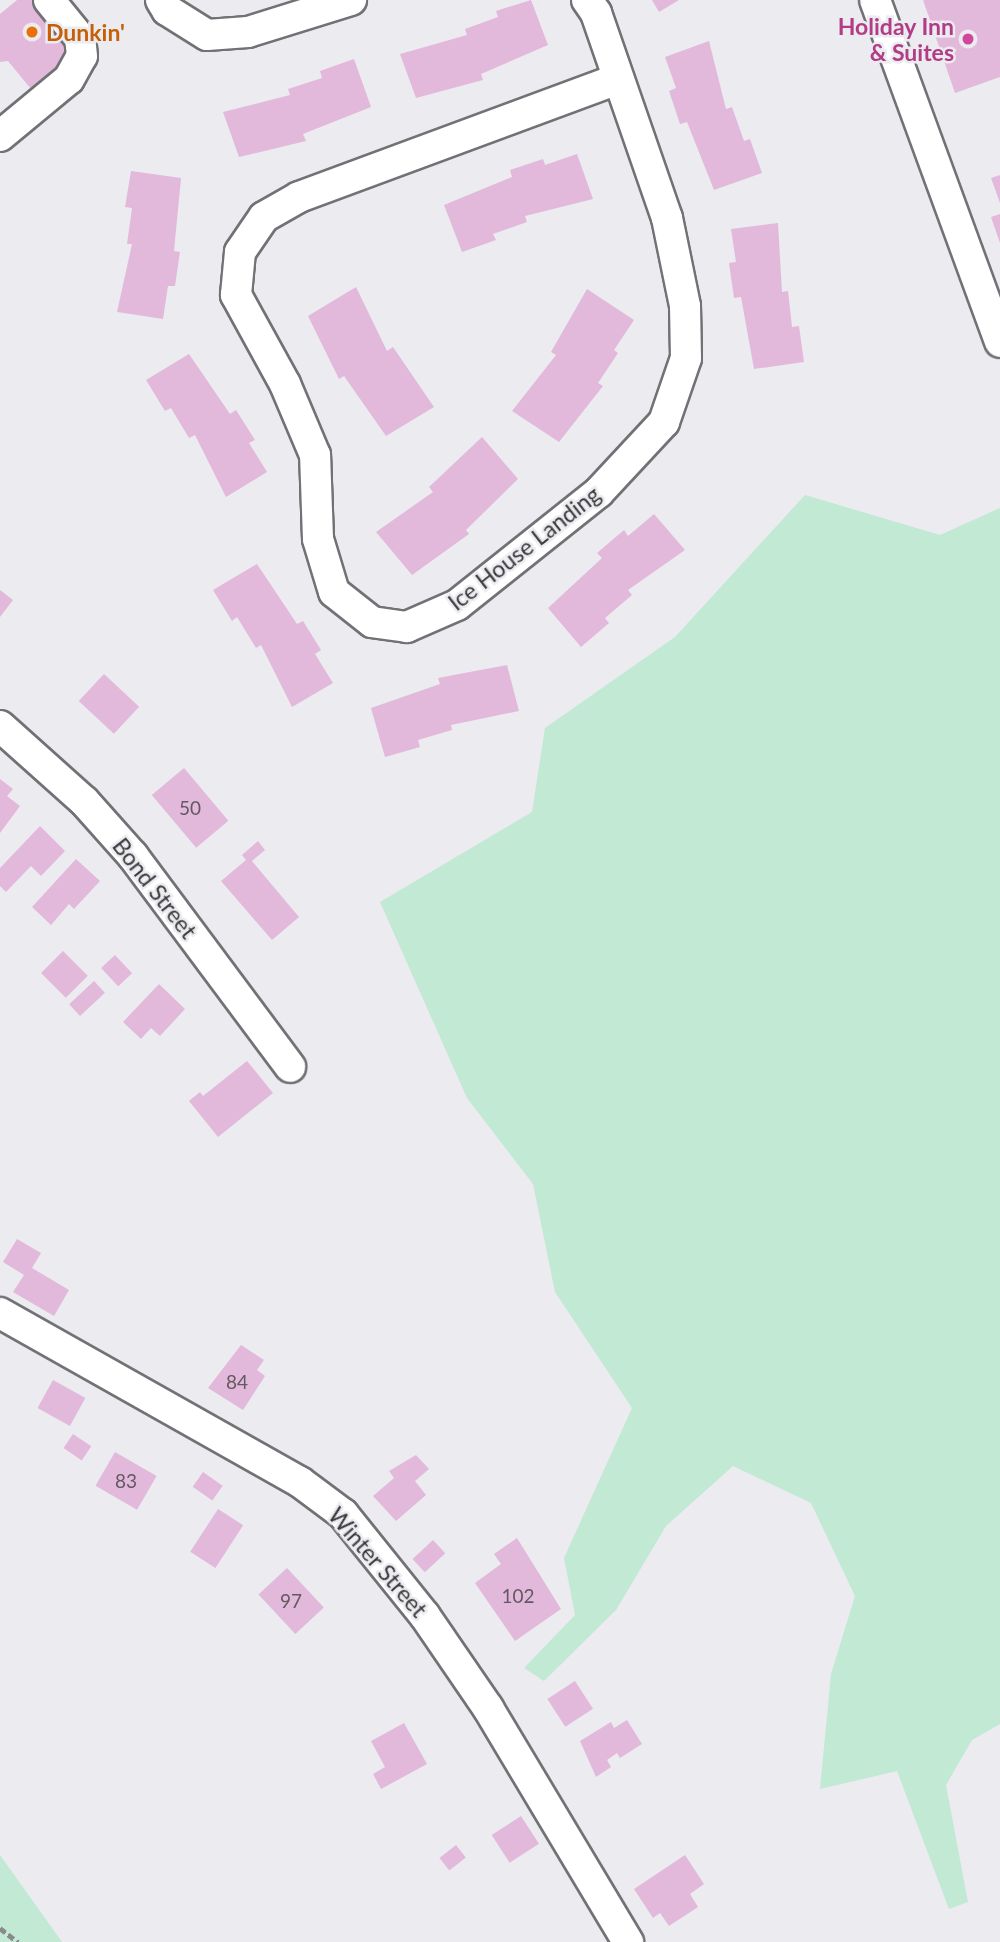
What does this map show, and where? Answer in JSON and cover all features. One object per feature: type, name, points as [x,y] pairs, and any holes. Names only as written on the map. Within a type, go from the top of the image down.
[{"type":"street","points":[[0,136],[69,79],[82,56],[80,38],[49,0]]},
{"type":"street","points":[[161,0],[167,10],[207,35],[248,32],[351,0]]},
{"type":"street","name":"Ice House Landing","points":[[587,0],[596,13],[616,80],[667,218],[685,306],[686,358],[664,422],[599,492],[457,605],[407,627],[372,622],[334,592],[318,539],[315,455],[285,384],[236,295],[240,252],[264,217],[299,197],[616,80]]},
{"type":"street","points":[[875,0],[997,325]]},
{"type":"street","name":"Bond Street","points":[[0,726],[84,801],[133,856],[290,1067]]},
{"type":"street","name":"Winter Street","points":[[0,1313],[300,1482],[344,1514],[425,1616],[488,1708],[628,1942]]},
{"type":"path","points":[[0,1928],[18,1942]]},
{"type":"green space","points":[[805,495],[940,535],[1000,508],[1000,1724],[972,1740],[946,1785],[968,1902],[949,1909],[897,1771],[820,1789],[831,1674],[855,1596],[811,1503],[733,1466],[666,1526],[616,1610],[544,1681],[524,1668],[575,1615],[564,1558],[632,1408],[555,1292],[533,1184],[467,1098],[380,902],[532,812],[545,728],[675,637]]},
{"type":"green space","points":[[0,1855],[62,1942],[0,1942]]},
{"type":"building","name":"Dunkin'","points":[[17,0],[38,0],[79,50],[31,89],[8,61],[0,62],[0,14]]},
{"type":"building","points":[[531,0],[548,45],[481,74],[483,80],[416,98],[400,54],[467,35],[465,29],[498,17],[496,11]]},
{"type":"building","points":[[652,0],[679,0],[659,12]]},
{"type":"building","name":"Holiday Inn & Suites","points":[[923,0],[1000,0],[1000,77],[955,93]]},
{"type":"building","points":[[709,41],[726,109],[732,107],[744,141],[750,139],[762,173],[714,190],[687,122],[680,124],[669,91],[676,88],[665,57]]},
{"type":"building","points":[[354,59],[371,107],[303,134],[306,141],[239,157],[223,112],[290,95],[288,89],[322,78],[320,71]]},
{"type":"building","points":[[577,154],[593,199],[525,216],[527,222],[493,234],[496,240],[462,252],[444,205],[512,177],[510,170],[543,159],[545,165]]},
{"type":"building","points":[[131,171],[181,178],[174,251],[180,252],[175,286],[168,286],[163,319],[117,312],[132,244],[127,244],[132,208],[125,207]]},
{"type":"building","points":[[1000,175],[1000,203],[991,178]]},
{"type":"building","points":[[1000,214],[1000,243],[991,217]]},
{"type":"building","points":[[778,223],[782,292],[788,291],[792,327],[799,326],[804,362],[754,369],[741,297],[734,298],[729,263],[736,262],[731,229]]},
{"type":"building","points":[[356,287],[387,351],[393,347],[434,407],[386,436],[344,376],[339,379],[308,316]]},
{"type":"building","points":[[587,289],[634,320],[614,350],[618,353],[598,383],[603,386],[559,442],[512,411],[556,355],[551,352]]},
{"type":"building","points":[[189,354],[230,414],[236,410],[255,440],[249,443],[267,472],[226,497],[195,435],[189,438],[171,408],[165,411],[146,380]]},
{"type":"building","points":[[482,437],[518,479],[466,530],[469,534],[412,575],[376,532],[433,492],[429,487]]},
{"type":"building","points":[[654,514],[685,550],[628,590],[632,595],[605,618],[609,623],[581,647],[548,608],[602,558],[597,553],[624,530],[628,536]]},
{"type":"building","points":[[257,564],[297,624],[303,621],[321,650],[315,654],[333,683],[292,707],[261,645],[256,648],[237,617],[232,621],[213,590]]},
{"type":"building","points":[[0,590],[13,600],[0,617]]},
{"type":"building","points":[[507,665],[519,711],[451,725],[452,730],[418,740],[420,747],[385,757],[371,708],[440,684],[438,678]]},
{"type":"building","points":[[104,674],[139,707],[114,734],[79,701]]},
{"type":"building","points":[[184,768],[228,821],[196,848],[152,795]]},
{"type":"building","points":[[0,779],[13,789],[7,796],[20,806],[0,833]]},
{"type":"building","points":[[40,826],[65,851],[41,876],[31,866],[6,892],[0,886],[0,868]]},
{"type":"building","points":[[258,841],[265,850],[252,861],[299,917],[272,940],[221,881],[246,860],[242,855]]},
{"type":"building","points":[[76,859],[100,881],[74,909],[69,904],[51,925],[32,907]]},
{"type":"building","points":[[63,951],[88,976],[66,998],[41,973]]},
{"type":"building","points":[[115,955],[132,973],[118,986],[101,968]]},
{"type":"building","points":[[94,981],[105,993],[80,1016],[69,1004]]},
{"type":"building","points":[[159,984],[185,1009],[160,1036],[151,1028],[141,1039],[123,1022]]},
{"type":"building","points":[[247,1061],[273,1093],[218,1137],[189,1101],[200,1092],[203,1096]]},
{"type":"building","points":[[17,1239],[41,1253],[32,1268],[69,1290],[54,1316],[13,1292],[24,1275],[3,1262]]},
{"type":"building","points":[[241,1345],[264,1360],[257,1370],[265,1376],[243,1410],[208,1388]]},
{"type":"building","points":[[53,1380],[85,1398],[70,1426],[37,1408]]},
{"type":"building","points":[[73,1434],[91,1446],[82,1460],[63,1448]]},
{"type":"building","points":[[115,1452],[157,1476],[137,1510],[96,1486]]},
{"type":"building","points":[[416,1455],[429,1469],[415,1481],[426,1495],[396,1521],[373,1496],[394,1478],[389,1471]]},
{"type":"building","points":[[203,1472],[223,1486],[212,1501],[193,1487]]},
{"type":"building","points":[[218,1509],[243,1525],[215,1568],[190,1552]]},
{"type":"building","points":[[517,1538],[561,1609],[515,1641],[475,1583],[501,1564],[494,1554]]},
{"type":"building","points":[[433,1540],[445,1553],[425,1572],[413,1559]]},
{"type":"building","points":[[287,1568],[324,1607],[295,1634],[258,1595]]},
{"type":"building","points":[[575,1681],[593,1709],[565,1727],[547,1699]]},
{"type":"building","points":[[627,1720],[642,1744],[620,1758],[617,1753],[607,1760],[611,1767],[596,1777],[580,1741],[611,1722],[614,1728]]},
{"type":"building","points":[[404,1723],[427,1764],[381,1789],[373,1774],[385,1767],[371,1741]]},
{"type":"building","points":[[521,1816],[539,1844],[510,1863],[492,1835]]},
{"type":"building","points":[[456,1845],[466,1858],[449,1871],[439,1858]]},
{"type":"building","points":[[685,1855],[704,1884],[690,1894],[698,1907],[669,1926],[660,1913],[653,1918],[634,1889]]},
{"type":"place","name":"Dunkin'","points":[[32,32]]},
{"type":"place","name":"Holiday Inn & Suites","points":[[968,39]]}]
